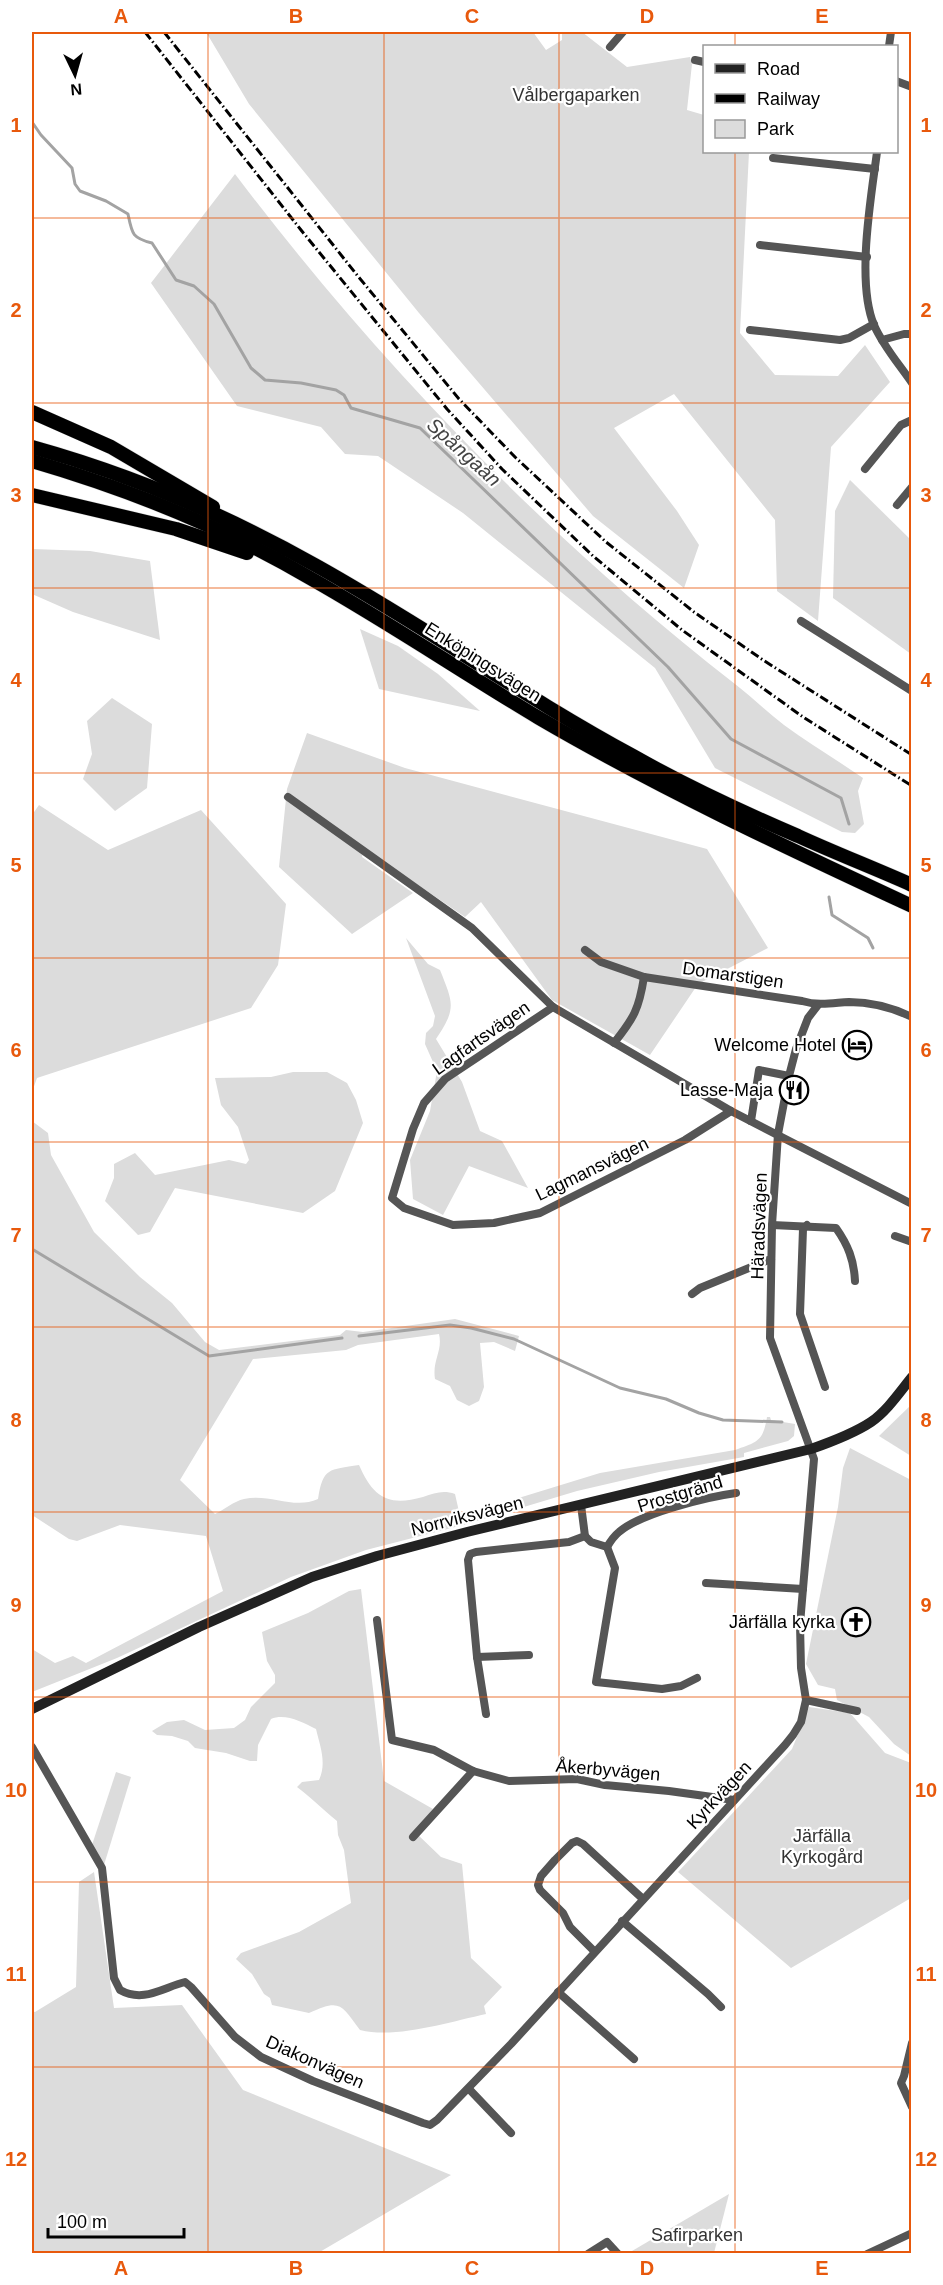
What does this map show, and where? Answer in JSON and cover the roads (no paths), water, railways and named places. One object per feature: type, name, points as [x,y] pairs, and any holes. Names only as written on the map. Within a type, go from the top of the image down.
[{"type":"highway","points":[[32,412],[111,447],[155,471],[264,538]]},
{"type":"highway","name":"Enköpingsvägen","points":[[32,447],[114,473],[264,538],[364,594],[545,706],[633,757],[728,804],[912,885]]},
{"type":"highway","name":"Enköpingsvägen","points":[[32,460],[72,472],[211,526],[308,576],[537,717],[627,768],[712,812],[912,906]]},
{"type":"highway","points":[[32,495],[176,529],[308,576]]},
{"type":"street","points":[[610,47],[623,32]]},
{"type":"street","points":[[695,60],[703,62]]},
{"type":"street","points":[[898,81],[912,87]]},
{"type":"street","points":[[877,153],[869,211],[866,294],[874,324],[882,340],[912,383]]},
{"type":"street","points":[[773,158],[875,169]]},
{"type":"street","points":[[760,245],[867,257]]},
{"type":"street","points":[[750,330],[840,340],[849,338],[874,324]]},
{"type":"street","points":[[882,340],[903,333],[912,334]]},
{"type":"street","points":[[865,469],[901,425],[912,420]]},
{"type":"street","points":[[897,504],[912,488]]},
{"type":"street","points":[[801,621],[912,692]]},
{"type":"street","points":[[288,797],[472,928],[553,1006],[731,1111],[912,1204]]},
{"type":"street","name":"Domarstigen","points":[[585,950],[601,962],[644,977],[818,1005],[848,1002],[874,1003],[912,1017]]},
{"type":"street","points":[[614,1043],[631,1022],[640,1004],[644,977]]},
{"type":"street","name":"Häradsvägen","points":[[811,1449],[770,1338],[771,1259],[778,1134],[796,1049],[808,1018],[818,1005]]},
{"type":"street","name":"Lagfartsvägen","points":[[392,1198],[413,1129],[424,1103],[445,1079],[553,1006]]},
{"type":"street","points":[[751,1121],[759,1070],[789,1076]]},
{"type":"street","name":"Lagmansvägen","points":[[392,1198],[404,1208],[453,1226],[494,1223],[540,1213],[685,1140],[731,1111]]},
{"type":"street","points":[[772,1225],[836,1228],[847,1243],[854,1263],[855,1281]]},
{"type":"street","points":[[807,1226],[803,1229],[800,1314],[825,1387]]},
{"type":"street","points":[[895,1236],[912,1242]]},
{"type":"street","points":[[692,1294],[700,1288],[771,1259]]},
{"type":"street","name":"Norrviksvägen","points":[[32,1709],[199,1627],[312,1577],[376,1556],[460,1534],[811,1449],[836,1440],[871,1422],[912,1377]]},
{"type":"street","name":"Kyrkvägen","points":[[469,2088],[794,1735],[801,1722],[806,1700],[799,1647],[814,1459],[811,1449]]},
{"type":"street","name":"Prostgränd","points":[[607,1547],[619,1532],[652,1514],[736,1493]]},
{"type":"street","points":[[581,1505],[585,1536],[591,1542],[607,1547],[615,1568],[596,1682],[662,1689],[681,1686],[697,1678]]},
{"type":"street","points":[[486,1714],[477,1657],[468,1568],[470,1554],[569,1542],[585,1536]]},
{"type":"street","points":[[706,1583],[803,1589]]},
{"type":"street","name":"Åkerbyvägen","points":[[377,1620],[392,1740],[434,1750],[473,1771],[509,1781],[577,1779],[605,1785],[734,1800]]},
{"type":"street","points":[[477,1657],[529,1655]]},
{"type":"street","points":[[806,1700],[857,1711]]},
{"type":"street","name":"Diakonvägen","points":[[32,1748],[102,1868],[114,1978],[120,1990],[134,1996],[143,1996],[185,1982],[235,2037],[261,2057],[313,2081],[430,2125],[469,2088]]},
{"type":"street","points":[[413,1837],[473,1771]]},
{"type":"street","points":[[594,1951],[570,1927],[563,1913],[540,1890],[538,1885],[541,1876],[572,1843],[577,1841],[583,1844],[643,1899]]},
{"type":"street","points":[[622,1921],[721,2007]]},
{"type":"street","points":[[558,1992],[634,2059]]},
{"type":"street","points":[[912,2043],[901,2083],[912,2107]]},
{"type":"street","points":[[469,2088],[511,2133]]},
{"type":"street","points":[[867,2253],[912,2233]]},
{"type":"street","points":[[588,2253],[607,2242],[618,2253]]},
{"type":"waterway","name":"Spångaån","points":[[32,122],[72,168],[75,184],[80,191],[106,201],[128,214],[134,234],[152,243],[176,280],[194,286],[214,304],[251,368],[265,380],[301,383],[336,390],[344,395],[351,408],[420,428],[668,667],[731,739],[841,798],[849,824]]},
{"type":"waterway","name":"Spångaån","points":[[829,897],[832,915],[868,938],[873,948]]},
{"type":"waterway","points":[[32,1249],[209,1356],[342,1338]]},
{"type":"waterway","points":[[359,1336],[450,1325],[471,1328],[514,1339],[620,1388],[666,1399],[699,1413],[723,1420],[782,1422]]},
{"type":"railway","points":[[145,32],[301,230],[447,409],[502,469],[593,556],[682,630],[803,717],[912,786]]},
{"type":"railway","points":[[164,32],[357,275],[459,399],[515,457],[606,542],[694,612],[763,660],[912,755]]},
{"type":"place","name":"Welcome Hotel","points":[[857,1045]]},
{"type":"place","name":"Lasse-Maja","points":[[794,1090]]},
{"type":"place","name":"Järfälla kyrka","points":[[856,1622]]},
{"type":"park label","name":"Vålbergaparken","points":[[576,95]]},
{"type":"park label","name":"Järfälla Kyrkogård","points":[[822,1846]]},
{"type":"park label","name":"Safirparken","points":[[697,2235]]}]
